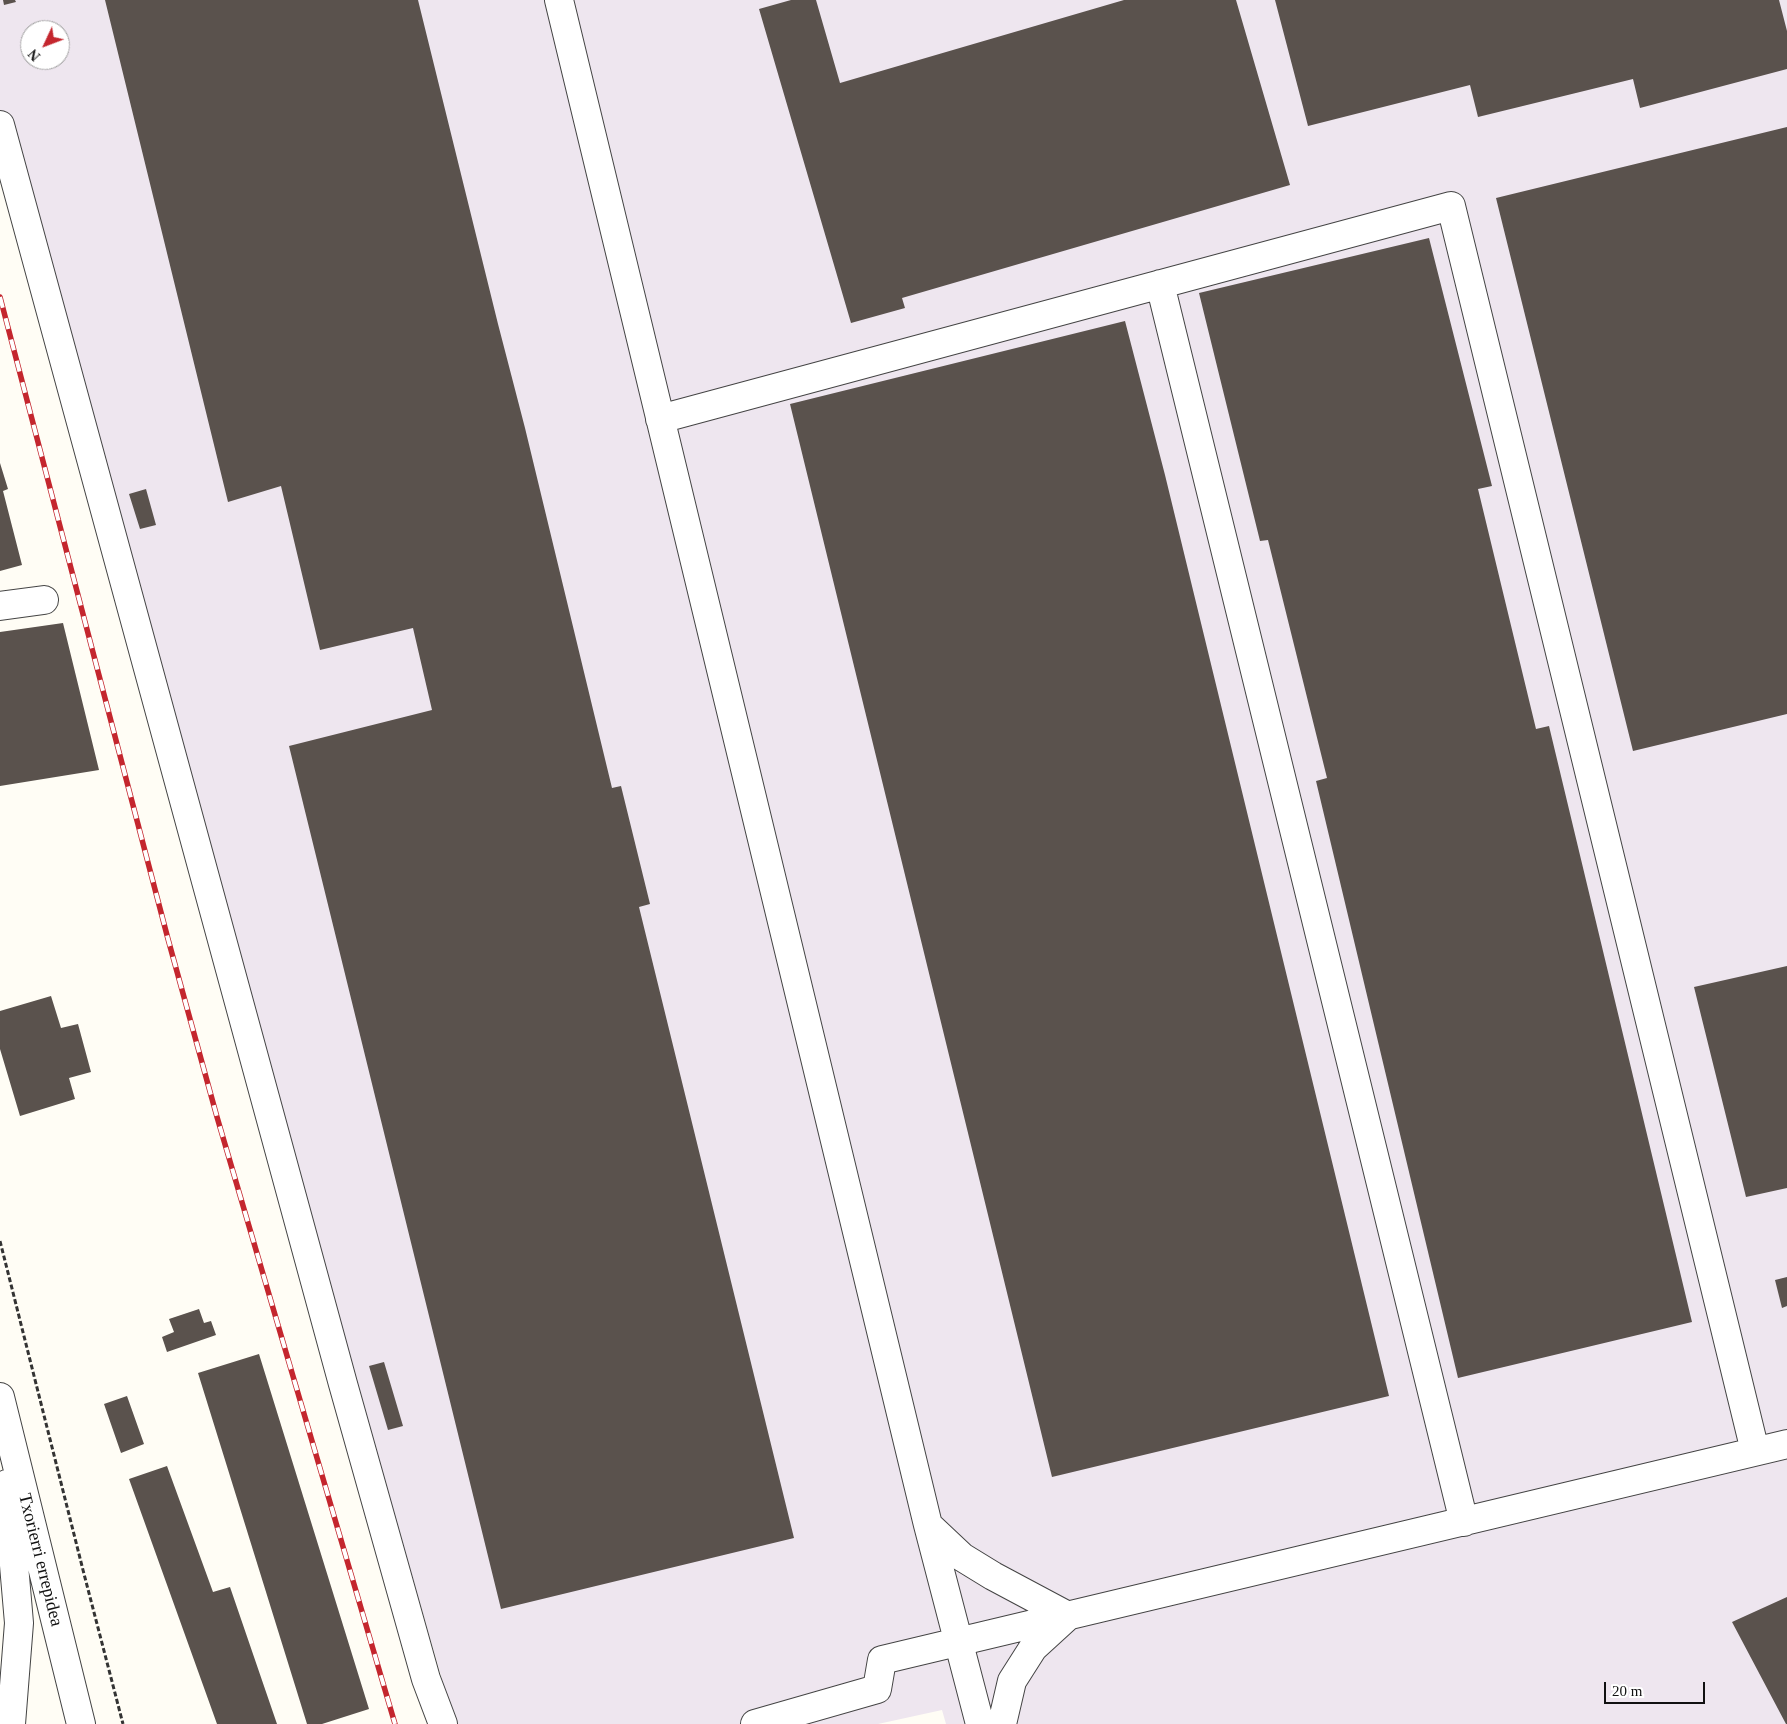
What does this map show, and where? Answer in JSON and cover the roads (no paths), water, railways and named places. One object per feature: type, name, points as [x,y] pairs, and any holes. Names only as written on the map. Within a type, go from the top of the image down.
[{"type":"street","points":[[559,0],[928,1525],[980,1724]]},
{"type":"street","points":[[0,125],[343,1384],[426,1679],[443,1724]]},
{"type":"street","points":[[660,419],[1451,206],[1755,1451]]},
{"type":"street","points":[[1160,284],[1464,1522]]},
{"type":"street","points":[[0,606],[44,600]]},
{"type":"street","name":"Txorierri errepidea","points":[[0,1397],[81,1724]]},
{"type":"street","points":[[0,1443],[8,1491],[19,1623],[11,1724]]},
{"type":"street","points":[[755,1724],[877,1689],[882,1660],[1787,1444]]},
{"type":"street","points":[[928,1525],[970,1562],[1068,1616]]},
{"type":"street","points":[[1002,1724],[1012,1681],[1033,1648],[1068,1616]]},
{"type":"railway","points":[[0,297],[168,939],[217,1117],[395,1724]]}]
